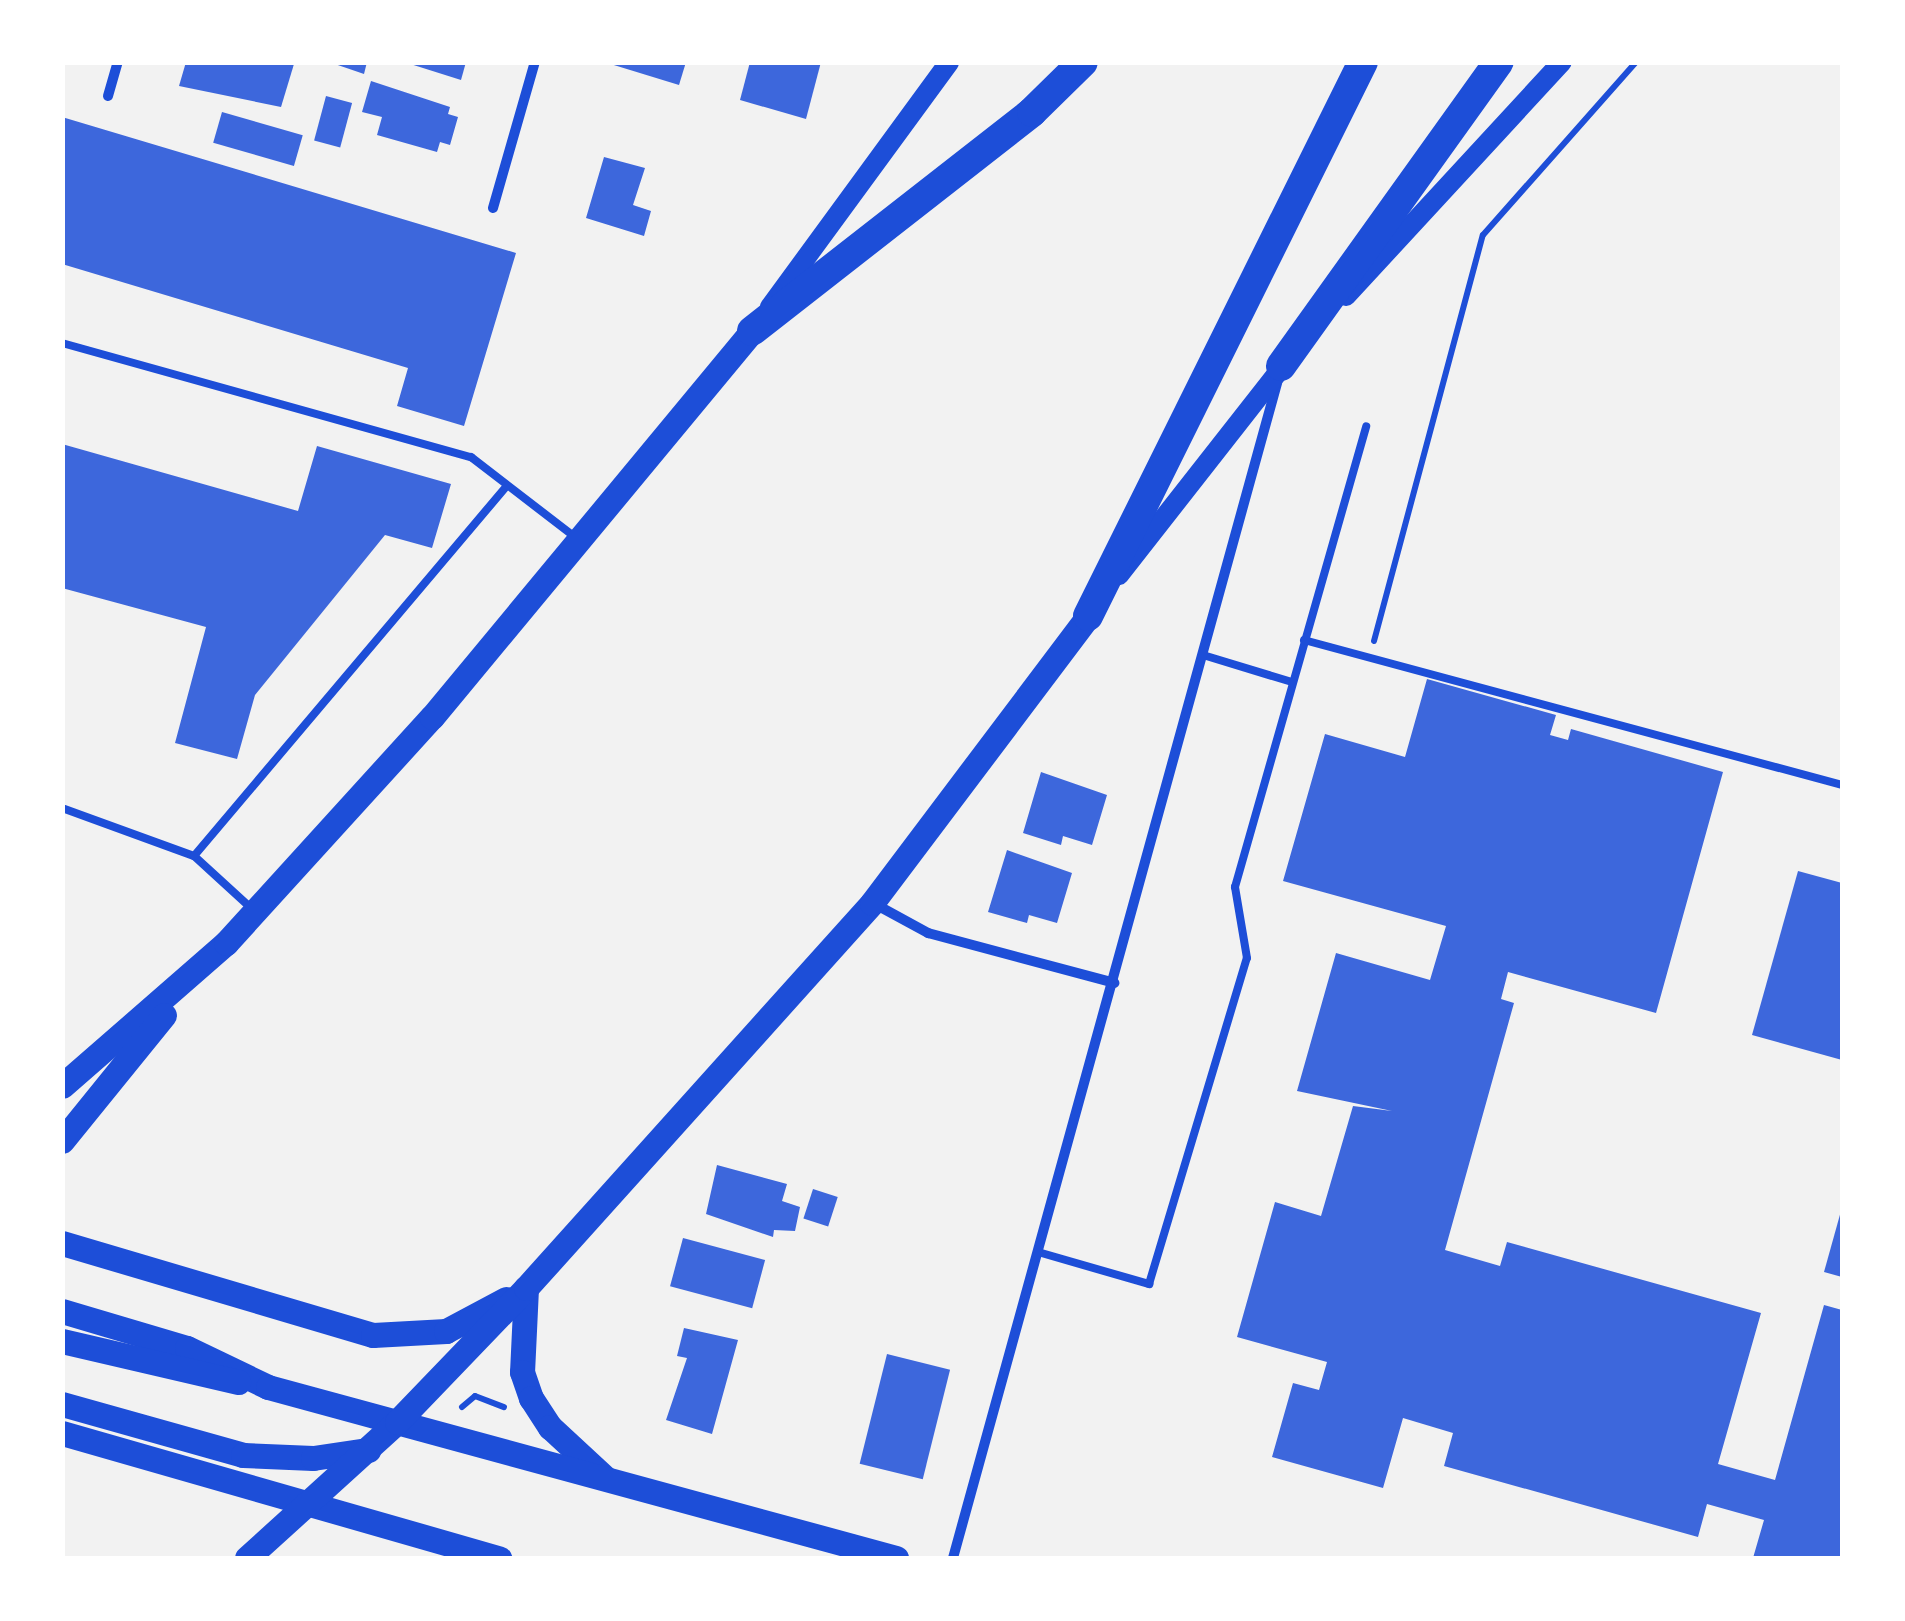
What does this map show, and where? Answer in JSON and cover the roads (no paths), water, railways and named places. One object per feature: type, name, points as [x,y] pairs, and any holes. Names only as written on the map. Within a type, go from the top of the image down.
[{"type":"highway","points":[[752,330],[1032,112],[1084,62]]},
{"type":"highway","points":[[1088,616],[1363,62]]},
{"type":"highway","points":[[1282,366],[1499,62]]},
{"type":"main road","points":[[62,1141],[226,943],[432,716],[752,330],[950,62]]},
{"type":"main road","points":[[248,1558],[310,1506],[397,1422],[526,1288],[872,903],[1282,366],[1562,62]]},
{"type":"main road","points":[[62,1086],[226,943]]},
{"type":"main road","points":[[62,1244],[373,1335],[446,1331],[526,1288]]},
{"type":"main road","points":[[526,1288],[522,1372],[531,1398],[550,1426],[610,1482]]},
{"type":"main road","points":[[62,1311],[186,1348],[268,1387]]},
{"type":"main road","points":[[62,1341],[182,1374],[268,1387],[896,1558]]},
{"type":"main road","points":[[62,1404],[243,1455],[314,1458],[368,1450]]},
{"type":"main road","points":[[62,1433],[499,1558]]},
{"type":"street","points":[[108,96],[118,62]]},
{"type":"street","points":[[494,208],[535,62]]},
{"type":"street","points":[[953,1558],[1282,366]]},
{"type":"street","points":[[872,903],[928,933],[1114,983]]},
{"type":"lane","points":[[62,342],[471,457],[579,540]]},
{"type":"lane","points":[[1038,1252],[1149,1284],[1247,958],[1235,888],[1366,426]]},
{"type":"lane","points":[[194,856],[507,485]]},
{"type":"lane","points":[[1304,640],[1842,785]]},
{"type":"lane","points":[[1203,655],[1292,682]]},
{"type":"lane","points":[[62,808],[194,856],[254,911]]}]
